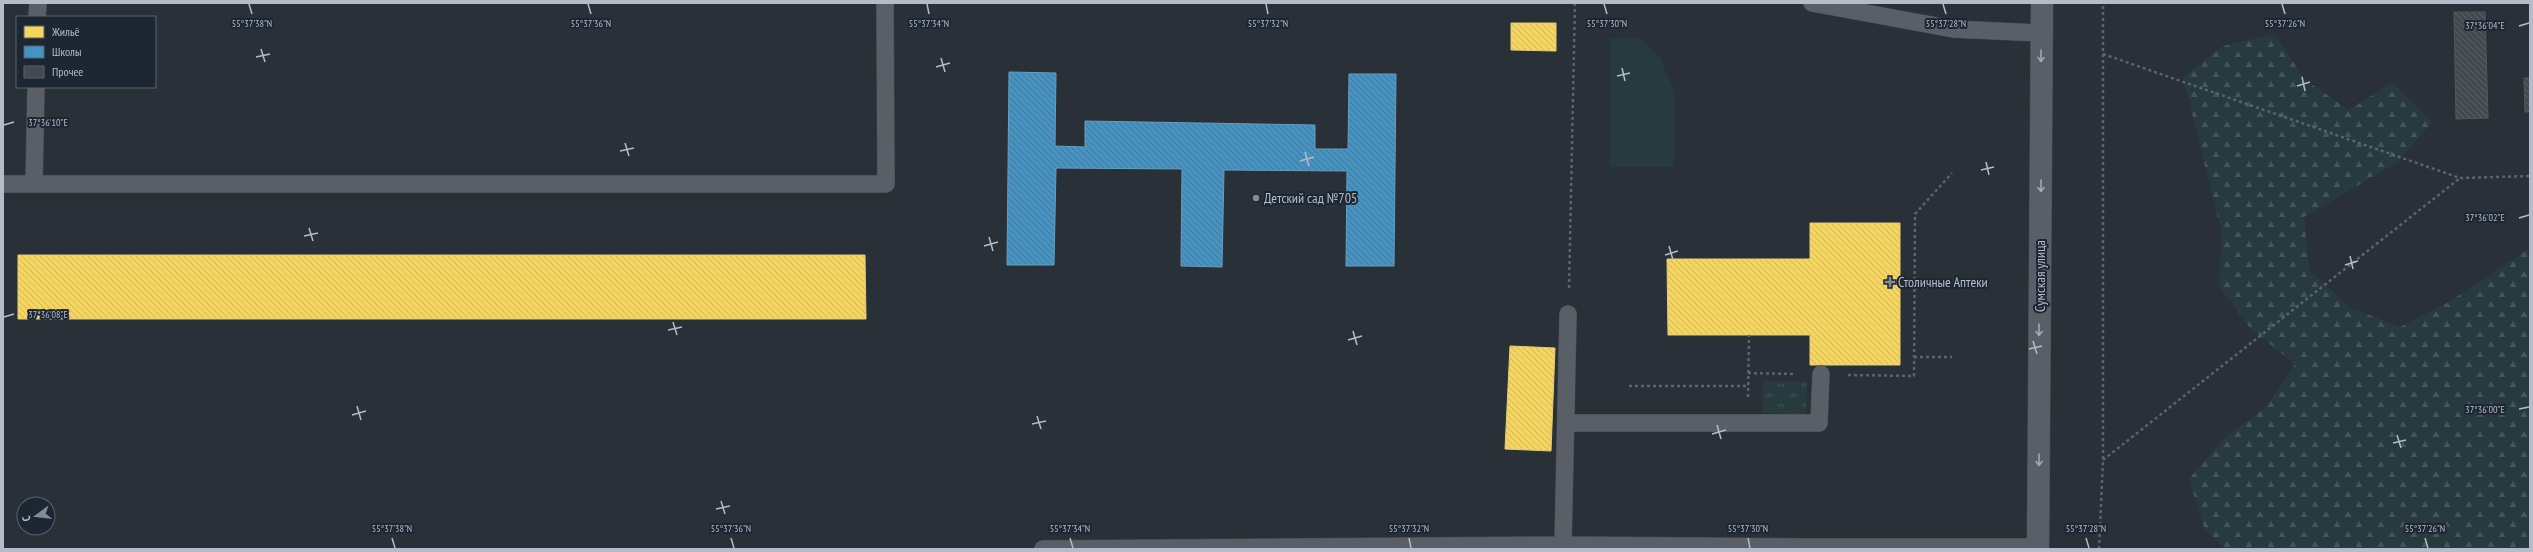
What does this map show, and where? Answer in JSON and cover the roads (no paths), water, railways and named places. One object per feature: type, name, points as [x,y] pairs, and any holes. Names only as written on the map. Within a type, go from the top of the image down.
[{"type":"street","name":"Сумская улица","points":[[2038,548],[2042,3]]},
{"type":"lane","points":[[37,16],[38,3]]},
{"type":"lane","points":[[3,184],[886,184],[886,3]]},
{"type":"lane","points":[[1812,3],[1952,28],[2042,33]]},
{"type":"lane","points":[[34,184],[36,88]]},
{"type":"lane","points":[[1564,545],[1568,314]]},
{"type":"lane","points":[[1567,423],[1819,423],[1821,374]]},
{"type":"lane","points":[[1044,549],[1564,545],[1801,548],[2038,548]]},
{"type":"place","name":"Детский сад №705","points":[[1256,198]]},
{"type":"place","name":"Столичные Аптеки","points":[[1890,282]]}]
